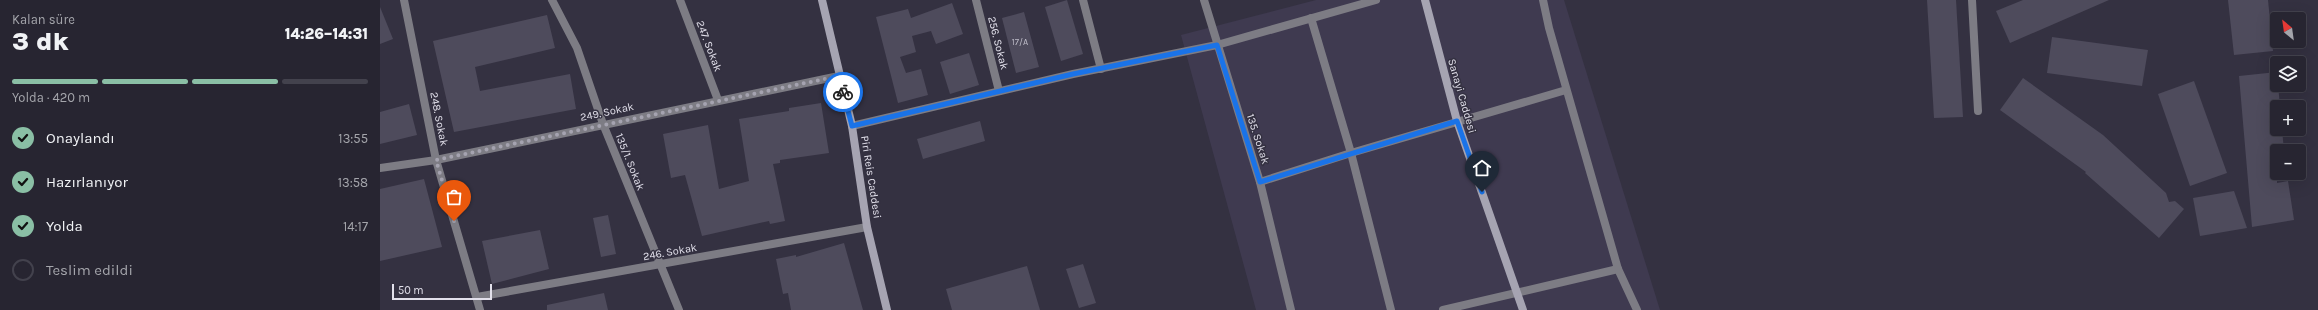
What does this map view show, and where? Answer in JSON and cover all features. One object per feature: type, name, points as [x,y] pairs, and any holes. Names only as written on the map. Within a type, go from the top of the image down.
[{"type":"street","name":"248. Sokak","points":[[404,0],[436,160],[480,310]]},
{"type":"street","name":"135/1. Sokak","points":[[552,0],[577,48],[603,124],[661,264],[678,310]]},
{"type":"street","name":"247. Sokak","points":[[680,0],[718,100]]},
{"type":"street","name":"Piri Reis Caddesi","points":[[822,0],[852,126],[867,227],[887,310]]},
{"type":"street","name":"256. Sokak","points":[[976,0],[1000,91]]},
{"type":"street","points":[[1082,0],[1101,69]]},
{"type":"street","name":"135. Sokak","points":[[1204,0],[1260,182],[1291,310]]},
{"type":"street","points":[[852,126],[1000,91],[1217,45],[1376,0]]},
{"type":"street","name":"Sanayi Caddesi","points":[[1425,0],[1457,121],[1523,310]]},
{"type":"street","points":[[1543,0],[1566,90],[1618,269],[1636,310]]},
{"type":"street","points":[[1972,0],[1978,111]]},
{"type":"street","points":[[1311,18],[1351,153],[1391,310]]},
{"type":"street","name":"249. Sokak","points":[[380,168],[436,160],[839,76]]},
{"type":"street","points":[[1260,182],[1457,121],[1566,90]]},
{"type":"street","name":"246. Sokak","points":[[477,297],[867,227]]},
{"type":"street","points":[[1443,310],[1517,291],[1618,269]]},
{"type":"shaded area","points":[[1316,0],[1564,0],[1660,310],[1256,310],[1181,35]]},
{"type":"building","points":[[1067,0],[1083,54],[1061,61],[1045,7]]},
{"type":"building","points":[[1927,0],[1956,0],[1963,117],[1934,118]]},
{"type":"building","points":[[2023,0],[2109,0],[2010,43],[1996,11]]},
{"type":"building","points":[[2228,0],[2268,0],[2270,48],[2273,48],[2273,51],[2234,55]]},
{"type":"building","points":[[952,3],[963,34],[936,44],[931,31],[912,36],[916,52],[900,57],[906,73],[921,69],[928,95],[898,103],[876,17],[908,9],[911,18]]},
{"type":"building","points":[[380,7],[393,39],[380,44]]},
{"type":"building","points":[[1024,12],[1039,67],[1016,73],[1002,18]]},
{"type":"building","points":[[547,15],[555,48],[475,67],[480,91],[570,74],[576,109],[454,132],[433,41]]},
{"type":"building","points":[[2052,37],[2148,50],[2142,86],[2047,73]]},
{"type":"building","points":[[969,53],[979,85],[950,94],[940,62]]},
{"type":"building","points":[[2270,73],[2270,92],[2279,92],[2279,100],[2270,100],[2270,136],[2283,136],[2283,144],[2270,144],[2270,180],[2277,180],[2277,183],[2288,181],[2294,220],[2252,227],[2239,76]]},
{"type":"building","points":[[2023,78],[2103,135],[2166,193],[2169,202],[2175,201],[2184,209],[2159,238],[2085,173],[2086,172],[2000,110]]},
{"type":"building","points":[[2194,81],[2227,173],[2190,186],[2158,94]]},
{"type":"building","points":[[821,103],[829,153],[780,160],[780,163],[773,164],[785,221],[770,224],[769,221],[702,236],[685,175],[671,178],[663,134],[708,125],[719,189],[749,181],[739,119],[789,111],[789,108]]},
{"type":"building","points":[[409,104],[417,135],[380,144],[380,112]]},
{"type":"building","points":[[980,121],[985,141],[923,159],[917,139]]},
{"type":"building","points":[[424,179],[442,247],[380,261],[380,189]]},
{"type":"building","points":[[2234,191],[2247,228],[2200,236],[2193,198]]},
{"type":"building","points":[[608,215],[616,254],[601,257],[593,218]]},
{"type":"building","points":[[540,230],[549,269],[492,284],[482,241]]},
{"type":"building","points":[[844,243],[863,310],[791,310],[788,293],[783,294],[776,259],[796,255],[796,257]]},
{"type":"building","points":[[1083,264],[1096,303],[1079,308],[1066,269]]},
{"type":"building","points":[[1027,266],[1040,310],[952,310],[946,289]]},
{"type":"building","points":[[604,293],[608,310],[547,310],[547,305]]},
{"type":"way so far","points":[[454,221],[436,160],[839,76],[843,92]]},
{"type":"route","points":[[843,92],[852,126],[1073,74],[1217,45],[1260,182],[1457,121],[1482,192]]}]
